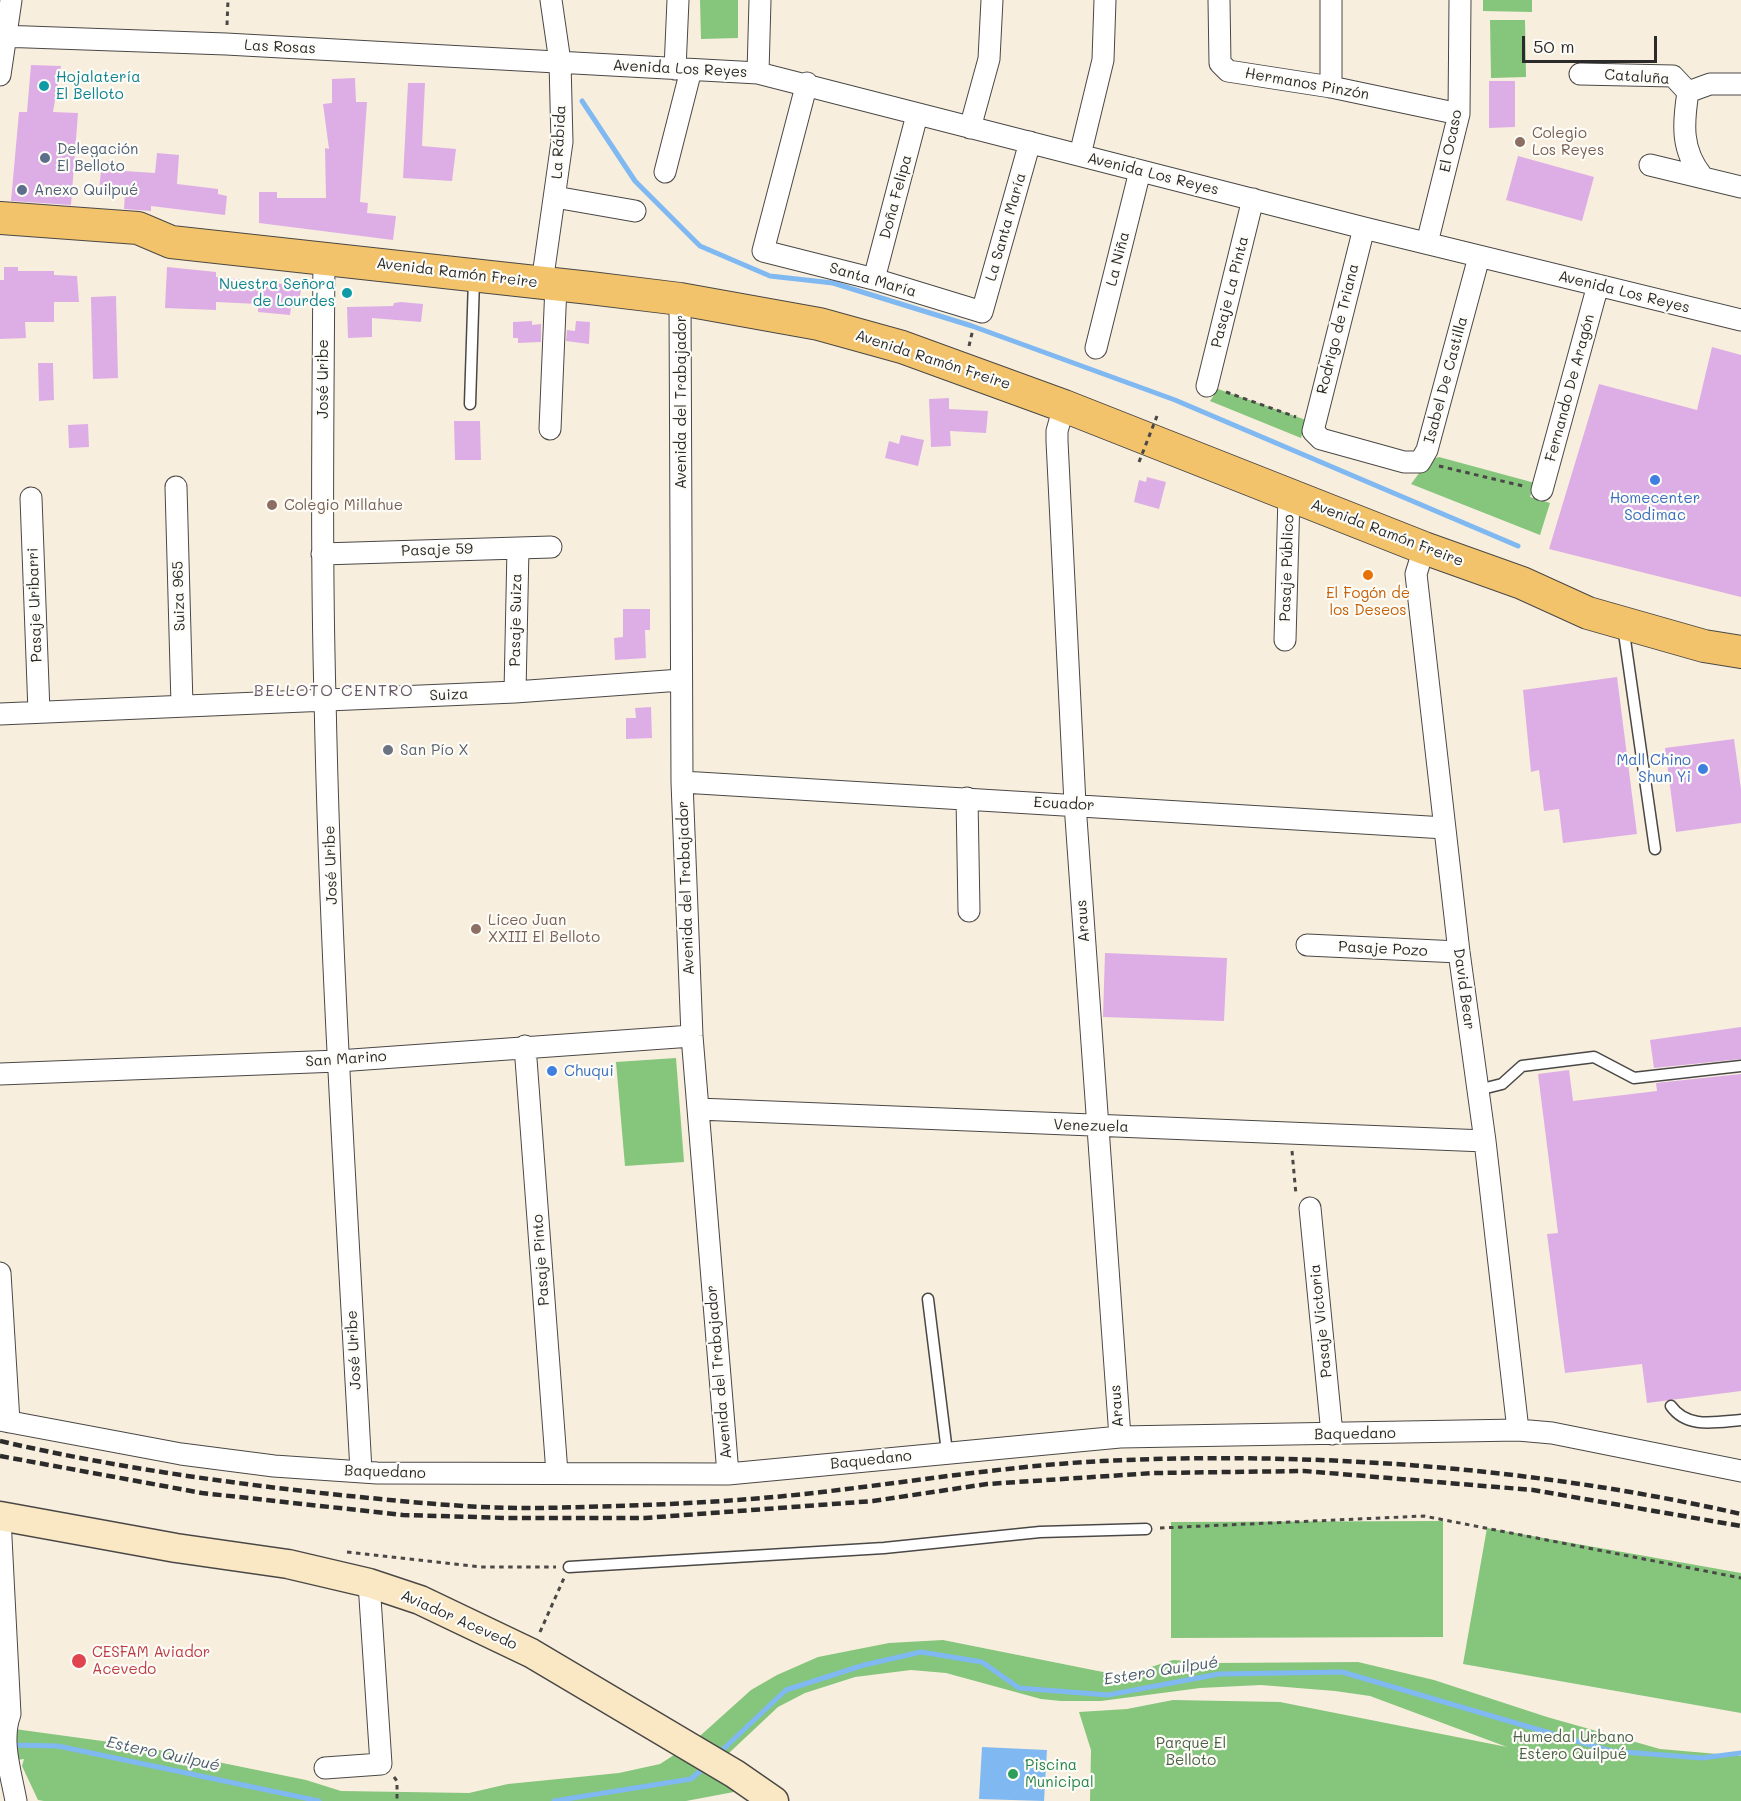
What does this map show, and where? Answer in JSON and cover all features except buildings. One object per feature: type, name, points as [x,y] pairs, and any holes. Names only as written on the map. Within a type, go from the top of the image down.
[{"type":"main road","name":"Avenida Ramón Freire","points":[[0,218],[138,228],[171,242]]},
{"type":"main road","name":"Avenida Ramón Freire","points":[[0,240],[138,248],[171,242],[324,257],[680,299],[819,324],[902,347],[1064,406],[1424,548],[1522,584],[1588,613],[1704,646],[1741,652]]},
{"type":"main road","name":"Avenida Ramón Freire","points":[[1522,584],[1593,594],[1741,631]]},
{"type":"main road","name":"Aviador Acevedo","points":[[0,1517],[176,1548],[288,1564],[369,1583],[420,1600],[531,1653],[700,1756],[735,1774],[774,1801]]},
{"type":"street","points":[[0,75],[3,36],[10,0]]},
{"type":"street","name":"La Rábida","points":[[550,429],[549,284],[555,197],[562,142],[560,62],[551,0]]},
{"type":"street","points":[[665,172],[683,70],[678,0]]},
{"type":"street","points":[[759,73],[760,0]]},
{"type":"street","points":[[970,128],[989,59],[992,0]]},
{"type":"street","points":[[1080,155],[1103,60],[1106,0]]},
{"type":"street","name":"Hermanos Pinzón","points":[[1219,0],[1220,63],[1228,71],[1331,87],[1459,114]]},
{"type":"street","points":[[1331,0],[1331,87]]},
{"type":"street","name":"El Ocaso","points":[[1427,243],[1459,114],[1460,0]]},
{"type":"street","name":"Las Rosas","points":[[3,36],[226,44],[560,62]]},
{"type":"street","name":"Avenida Los Reyes","points":[[560,62],[759,73],[807,83],[918,115],[1479,257],[1741,320]]},
{"type":"street","name":"Cataluña","points":[[1580,74],[1673,76],[1688,92]]},
{"type":"street","name":"Santa María","points":[[807,83],[763,250],[874,279],[979,316]]},
{"type":"street","points":[[1702,176],[1690,162],[1683,128],[1688,92],[1710,84],[1741,84]]},
{"type":"street","name":"Doña Felipa","points":[[874,279],[918,115]]},
{"type":"street","name":"La Santa María","points":[[979,316],[1030,142]]},
{"type":"street","points":[[1650,165],[1741,187]]},
{"type":"street","name":"La Niña","points":[[1096,348],[1140,171]]},
{"type":"street","points":[[555,197],[635,211]]},
{"type":"street","name":"Pasaje La Pinta","points":[[1207,386],[1253,199]]},
{"type":"street","name":"Rodrigo de Triana","points":[[1314,428],[1364,228]]},
{"type":"street","name":"José Uribe","points":[[324,257],[322,554],[325,700],[338,1061],[361,1471]]},
{"type":"street","name":"Isabel De Castilla","points":[[1314,428],[1321,439],[1404,462],[1420,462],[1427,450],[1479,257]]},
{"type":"street","name":"Fernando De Aragón","points":[[1542,490],[1599,285]]},
{"type":"street","name":"Avenida del Trabajador","points":[[680,299],[682,782],[692,1036],[728,1474]]},
{"type":"street","name":"Araus","points":[[1064,406],[1057,441],[1076,804],[1096,1127],[1120,1437]]},
{"type":"street","name":"Suiza 965","points":[[176,487],[182,705]]},
{"type":"street","name":"Pasaje Público","points":[[1285,640],[1289,495]]},
{"type":"street","name":"Pasaje Uribarri","points":[[31,498],[39,712]]},
{"type":"street","name":"Pasaje 59","points":[[322,554],[551,547]]},
{"type":"street","name":"Pasaje Suiza","points":[[515,692],[518,548]]},
{"type":"street","name":"David Bear","points":[[1424,548],[1416,574],[1459,952],[1485,1141],[1518,1430]]},
{"type":"street","name":"Suiza","points":[[0,714],[515,692],[681,680]]},
{"type":"street","name":"Ecuador","points":[[682,782],[1445,828]]},
{"type":"street","points":[[967,798],[969,911]]},
{"type":"street","name":"Pasaje Pozo","points":[[1307,945],[1459,952]]},
{"type":"street","name":"San Marino","points":[[0,1074],[338,1061],[692,1036]]},
{"type":"street","name":"Pasaje Pinto","points":[[525,1046],[557,1473]]},
{"type":"street","name":"Venezuela","points":[[698,1109],[1096,1127],[1485,1141]]},
{"type":"street","name":"Pasaje Victoria","points":[[1310,1208],[1332,1434]]},
{"type":"street","points":[[0,1274],[4,1421]]},
{"type":"street","name":"Baquedano","points":[[4,1421],[181,1454],[274,1466],[361,1471],[728,1474],[1120,1437],[1518,1430],[1552,1433],[1741,1471]]},
{"type":"street","points":[[0,1517],[10,1714],[5,1726],[8,1763],[15,1801]]},
{"type":"street","points":[[325,1768],[381,1764],[369,1583]]},
{"type":"lane","points":[[470,404],[474,275]]},
{"type":"lane","points":[[1622,623],[1655,849]]},
{"type":"lane","points":[[1478,1090],[1502,1084],[1521,1066],[1594,1057],[1634,1078],[1741,1066]]},
{"type":"lane","points":[[928,1299],[947,1452]]},
{"type":"lane","points":[[1671,1406],[1677,1415],[1689,1420],[1706,1423],[1741,1420]]},
{"type":"lane","points":[[569,1567],[884,1548],[1040,1532],[1146,1529]]},
{"type":"path","points":[[226,44],[228,0]]},
{"type":"path","points":[[969,347],[979,316]]},
{"type":"path","points":[[1207,386],[1314,428]]},
{"type":"path","points":[[1139,462],[1156,416]]},
{"type":"path","points":[[1420,462],[1542,490]]},
{"type":"path","points":[[1290,1134],[1298,1206],[1310,1208]]},
{"type":"path","points":[[1146,1529],[1424,1516],[1741,1578]]},
{"type":"path","points":[[336,1551],[481,1567],[569,1567],[531,1653]]},
{"type":"path","points":[[397,1781],[397,1801]]},
{"type":"green space","points":[[700,0],[738,0],[738,38],[701,39]]},
{"type":"green space","points":[[1483,0],[1532,0],[1532,12],[1483,11]]},
{"type":"green space","points":[[1490,20],[1525,20],[1526,77],[1491,78]]},
{"type":"green space","points":[[1218,389],[1306,420],[1301,438],[1210,401]]},
{"type":"green space","points":[[1439,457],[1535,483],[1530,497],[1550,503],[1540,535],[1411,484],[1429,460]]},
{"type":"green space","points":[[676,1058],[684,1162],[625,1166],[616,1062]]},
{"type":"green space","points":[[1443,1521],[1443,1637],[1171,1638],[1171,1522]]},
{"type":"green space","points":[[1487,1528],[1741,1573],[1741,1713],[1463,1664]]},
{"type":"green space","points":[[943,1640],[1123,1676],[1173,1660],[1217,1663],[1358,1662],[1434,1680],[1547,1717],[1660,1749],[1741,1756],[1741,1801],[1090,1801],[1091,1750],[1079,1712],[1127,1709],[1173,1700],[1280,1702],[1507,1747],[1370,1696],[1335,1691],[1261,1685],[1200,1688],[1101,1701],[1061,1701],[1041,1699],[946,1673],[911,1670],[855,1677],[805,1693],[778,1707],[713,1768],[739,1791],[686,1801],[44,1801],[38,1800],[22,1766],[24,1759],[0,1762],[0,1727],[139,1746],[306,1780],[341,1791],[469,1793],[508,1784],[619,1773],[660,1764],[691,1744],[751,1690],[777,1675],[818,1657],[889,1643]]},
{"type":"water","name":"Piscina Municipal","points":[[982,1747],[1047,1750],[1044,1801],[979,1799]]},
{"type":"waterway","points":[[582,101],[635,181],[700,246],[770,276],[833,283],[972,326],[1175,400],[1518,546]]},
{"type":"waterway","name":"Estero Quilpué","points":[[718,1754],[786,1690],[864,1665],[921,1652],[982,1662],[1019,1688],[1108,1695],[1219,1674],[1342,1672],[1611,1751],[1702,1758],[1741,1753]]},
{"type":"waterway","name":"Estero Quilpué","points":[[11,1745],[58,1746],[319,1801]]},
{"type":"waterway","name":"Estero Quilpué","points":[[554,1801],[691,1779],[705,1767]]},
{"type":"railway","points":[[0,1441],[123,1466],[206,1479],[330,1494],[488,1507],[541,1508],[717,1501],[787,1496],[1067,1463],[1182,1458],[1262,1458],[1423,1466],[1504,1474],[1583,1484],[1741,1514]]},
{"type":"railway","points":[[0,1456],[202,1493],[403,1515],[645,1518],[873,1501],[987,1484],[1154,1473],[1304,1471],[1533,1490],[1741,1526]]},
{"type":"place","name":"Hojalatería El Belloto","points":[[44,86]]},
{"type":"place","name":"Colegio Los Reyes","points":[[1520,142]]},
{"type":"place","name":"Delegación El Belloto","points":[[45,158]]},
{"type":"place","name":"Anexo Quilpué","points":[[22,190]]},
{"type":"place","name":"Nuestra Señora de Lourdes","points":[[347,293]]},
{"type":"place","name":"Homecenter Sodimac","points":[[1655,480]]},
{"type":"place","name":"Colegio Millahue","points":[[272,505]]},
{"type":"place","name":"El Fogón de los Deseos","points":[[1368,575]]},
{"type":"place","name":"San Pío X","points":[[388,750]]},
{"type":"place","name":"Mall Chino Shun Yi","points":[[1703,769]]},
{"type":"place","name":"Liceo Juan XXIII El Belloto","points":[[476,929]]},
{"type":"place","name":"Chuqui","points":[[552,1071]]},
{"type":"place","name":"CESFAM Aviador Acevedo","points":[[79,1661]]},
{"type":"place","name":"Piscina Municipal","points":[[1013,1774]]},
{"type":"district","name":"BELLOTO CENTRO","points":[[334,691]]},
{"type":"park label","name":"Humedal Urbano Estero Quilpué","points":[[1573,1746]]},
{"type":"park label","name":"Parque El Belloto","points":[[1191,1752]]}]
